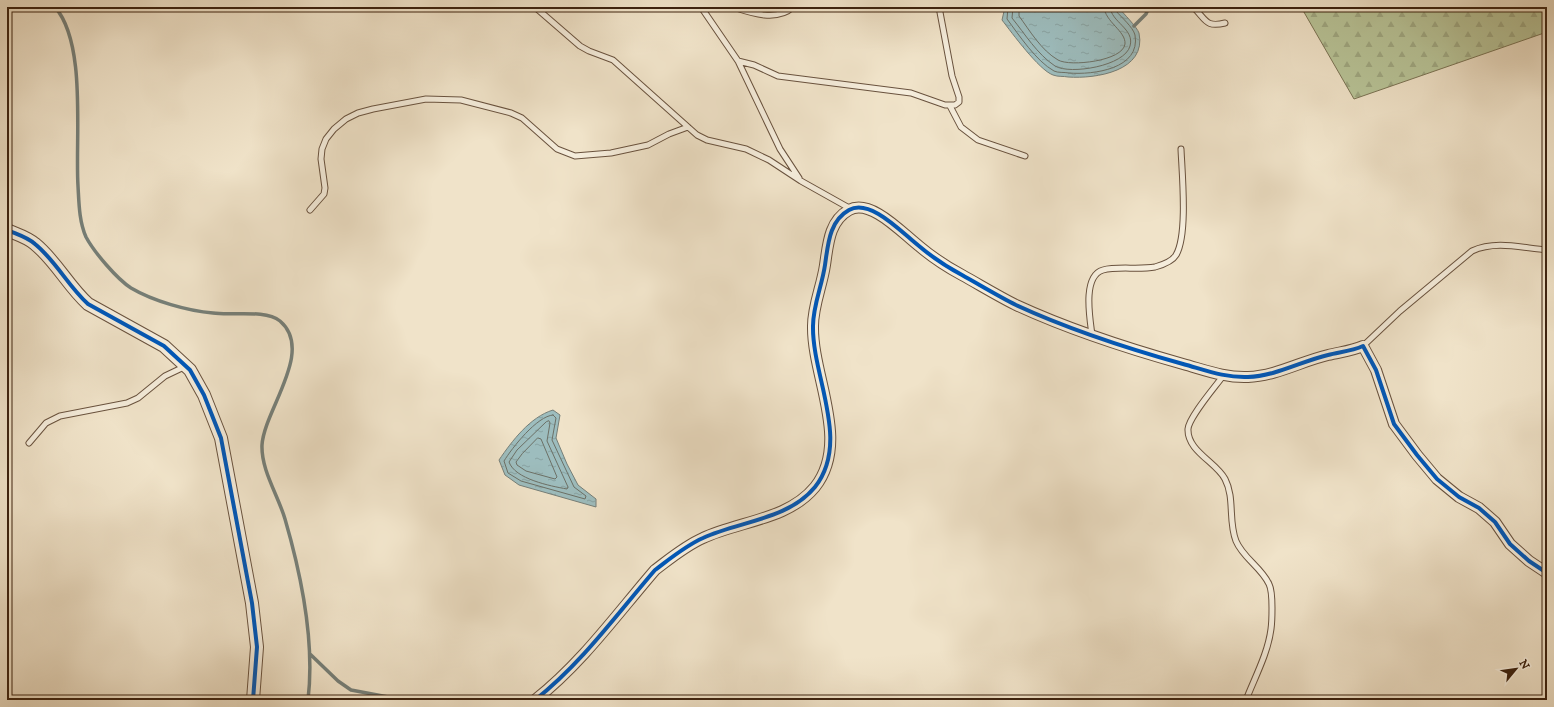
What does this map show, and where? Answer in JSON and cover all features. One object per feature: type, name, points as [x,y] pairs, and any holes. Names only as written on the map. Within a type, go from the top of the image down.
[{"type":"street","points":[[535,700],[577,664],[656,570],[686,546],[705,537],[789,507],[804,498],[815,486],[824,471],[832,439],[812,327],[815,305],[823,278],[829,236],[837,219],[851,209],[867,209],[895,224],[919,246],[953,270],[1016,305],[1155,357],[1223,376],[1250,377],[1274,373],[1329,354],[1363,346],[1376,370],[1394,424],[1417,455],[1437,479],[1459,497],[1479,508],[1495,522],[1510,544],[1529,561],[1547,572]]},
{"type":"street","points":[[7,230],[33,242],[45,253],[79,296],[88,304],[164,346],[186,366],[204,395],[221,438],[254,618],[257,647],[253,700]]},
{"type":"lane","points":[[535,7],[580,46],[613,60],[697,135],[707,140],[733,145],[769,160],[801,181],[851,209]]},
{"type":"lane","points":[[701,7],[738,61],[780,149],[801,181]]},
{"type":"lane","points":[[733,7],[762,15],[778,15],[793,7]]},
{"type":"lane","points":[[738,61],[754,65],[778,76],[911,93],[950,106],[959,102],[959,97],[952,76],[939,7]]},
{"type":"lane","points":[[1193,7],[1209,24],[1213,26],[1225,23]]},
{"type":"lane","points":[[310,210],[324,194],[325,188],[321,159],[326,139],[334,128],[346,118],[372,109],[426,99],[461,100],[512,113],[522,118],[557,149],[575,156],[611,153],[648,146],[669,134],[688,127]]},
{"type":"lane","points":[[950,106],[960,127],[978,140],[1025,156]]},
{"type":"lane","points":[[1092,334],[1089,291],[1093,278],[1103,270],[1144,269],[1163,265],[1176,256],[1180,245],[1182,219],[1181,149]]},
{"type":"lane","points":[[1363,346],[1400,311],[1472,251],[1484,245],[1547,250]]},
{"type":"lane","points":[[29,443],[46,423],[60,416],[127,403],[138,398],[165,376],[186,366]]},
{"type":"lane","points":[[1223,376],[1191,420],[1188,430],[1191,442],[1225,478],[1230,491],[1232,530],[1236,542],[1261,571],[1270,585],[1272,602],[1271,629],[1267,648],[1246,700]]},
{"type":"green space","points":[[1301,7],[1547,7],[1547,32],[1354,99]]},
{"type":"water","points":[[1005,7],[1118,7],[1138,30],[1139,46],[1135,56],[1127,64],[1117,70],[1092,76],[1055,76],[1047,72],[1033,59],[1002,20]]},
{"type":"water","points":[[553,410],[560,415],[556,438],[567,464],[578,485],[596,499],[596,507],[519,485],[505,475],[499,460],[504,453],[522,430],[537,418]]},
{"type":"waterway","points":[[55,7],[65,23],[72,44],[76,67],[78,118],[77,166],[80,212],[86,237],[94,250],[106,265],[125,284],[140,293],[171,305],[203,312],[220,314],[257,314],[274,317],[280,321],[289,334],[292,348],[290,364],[285,381],[265,431],[262,454],[267,473],[285,519],[301,585],[310,655],[308,700]]},
{"type":"waterway","points":[[1134,26],[1146,14],[1149,7]]},
{"type":"waterway","points":[[310,654],[338,681],[351,690],[404,700]]},
{"type":"cycle path","points":[[535,700],[552,686],[584,654],[655,570],[684,548],[696,541],[717,532],[777,513],[804,498],[815,487],[825,469],[830,450],[830,429],[814,346],[814,311],[824,273],[833,227],[842,215],[849,210],[858,208],[867,209],[877,213],[896,226],[940,262],[1016,305],[1057,323],[1098,338],[1140,352],[1207,371],[1240,377],[1258,376],[1363,346],[1376,370],[1394,424],[1417,455],[1437,479],[1459,497],[1479,508],[1495,522],[1510,544],[1529,561],[1547,573]]},
{"type":"cycle path","points":[[7,230],[29,239],[35,244],[88,304],[164,346],[190,370],[204,395],[221,438],[252,603],[257,647],[253,700]]}]
